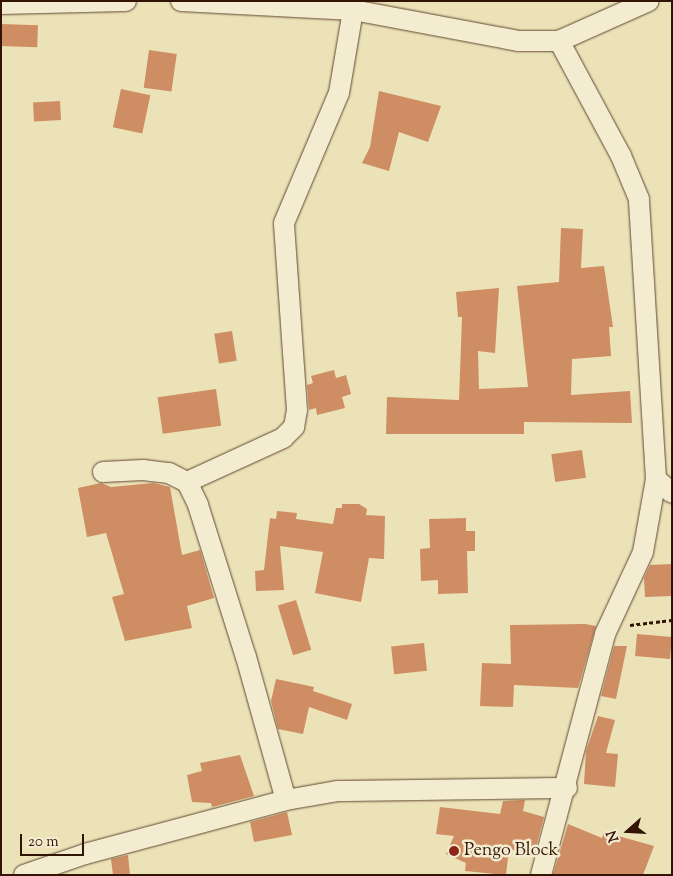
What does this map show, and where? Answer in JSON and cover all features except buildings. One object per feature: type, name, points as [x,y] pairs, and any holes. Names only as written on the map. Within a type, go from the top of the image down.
[{"type":"street","points":[[1,4],[126,1]]},
{"type":"street","points":[[181,1],[353,10],[509,40],[559,41],[649,1]]},
{"type":"street","points":[[187,482],[283,438],[294,427],[297,410],[284,223],[338,93],[353,10]]},
{"type":"street","points":[[541,875],[568,788],[605,634],[643,552],[656,479],[639,199],[617,148],[559,41]]},
{"type":"street","points":[[103,472],[143,470],[169,474],[187,482],[198,504],[246,657],[286,800]]},
{"type":"street","points":[[656,479],[672,493]]},
{"type":"street","points":[[24,875],[85,854],[286,800],[338,791],[568,788]]},
{"type":"path","points":[[605,634],[632,624],[672,620]]},
{"type":"place","name":"Pengo Block","points":[[454,851]]}]
